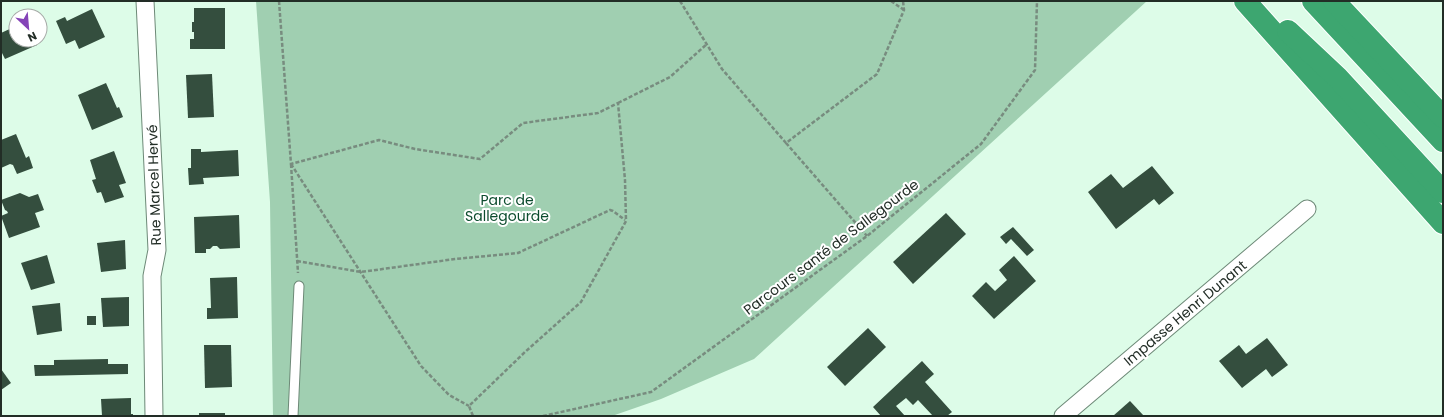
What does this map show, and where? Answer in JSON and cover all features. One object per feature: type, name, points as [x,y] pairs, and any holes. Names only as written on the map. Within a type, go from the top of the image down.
[{"type":"highway","points":[[1245,1],[1443,224]]},
{"type":"highway","points":[[1257,1],[1337,78],[1443,192]]},
{"type":"highway","points":[[1313,1],[1443,140]]},
{"type":"highway","points":[[1334,1],[1441,114]]},
{"type":"street","name":"Rue Marcel Hervé","points":[[145,1],[157,250],[152,276],[154,416]]},
{"type":"street","name":"Impasse Henri Dunant","points":[[1063,416],[1307,209]]},
{"type":"lane","points":[[293,416],[299,286]]},
{"type":"path","points":[[280,1],[299,286]]},
{"type":"path","points":[[680,1],[722,69],[867,236]]},
{"type":"path","points":[[891,1],[904,10]]},
{"type":"path","points":[[786,143],[877,74],[904,10],[903,1]]},
{"type":"path","name":"Parcours santé de Sallegourde","points":[[543,416],[652,392],[867,236],[981,144],[1035,70],[1037,1]]},
{"type":"path","points":[[291,164],[379,140],[415,149],[480,159],[523,123],[598,113],[670,77],[706,44]]},
{"type":"path","points":[[469,406],[580,302],[626,221],[626,180],[618,103]]},
{"type":"path","points":[[291,164],[421,366],[449,395],[469,406],[473,416]]},
{"type":"path","points":[[297,261],[361,272],[455,259],[518,253],[610,210],[626,221]]},
{"type":"green space","name":"Parc de Sallegourde","points":[[256,1],[1147,1],[754,359],[661,399],[612,416],[273,416],[270,202]]},
{"type":"building","points":[[194,8],[225,8],[225,49],[190,49],[190,39],[194,39],[192,22],[194,22]]},
{"type":"building","points":[[92,9],[105,37],[79,49],[75,40],[66,44],[56,21],[65,17],[67,21]]},
{"type":"building","points":[[8,30],[8,48],[30,48],[5,59],[1,51],[1,33]]},
{"type":"building","points":[[212,74],[214,117],[188,118],[186,75]]},
{"type":"building","points":[[106,83],[117,108],[119,107],[123,117],[92,130],[78,95]]},
{"type":"building","points":[[16,134],[26,158],[29,156],[33,168],[17,174],[13,165],[10,164],[1,168],[1,140]]},
{"type":"building","points":[[191,149],[201,149],[201,152],[238,150],[239,176],[203,178],[204,184],[189,185],[188,168],[191,168]]},
{"type":"building","points":[[114,151],[126,183],[119,185],[124,197],[105,203],[101,192],[97,193],[92,180],[96,179],[90,160]]},
{"type":"building","points":[[1152,166],[1174,193],[1159,205],[1154,199],[1116,229],[1088,192],[1111,174],[1123,188]]},
{"type":"building","points":[[20,193],[29,197],[38,194],[44,210],[35,213],[40,227],[9,238],[1,216],[8,213],[5,210],[1,200]]},
{"type":"building","points":[[946,213],[966,234],[913,284],[893,262]]},
{"type":"building","points":[[239,215],[240,248],[220,249],[217,246],[213,246],[210,249],[206,249],[206,253],[195,253],[194,217]]},
{"type":"building","points":[[1013,227],[1034,250],[1027,256],[1011,239],[1006,244],[1000,237]]},
{"type":"building","points":[[125,240],[126,269],[101,272],[97,243]]},
{"type":"building","points":[[47,255],[55,283],[31,290],[21,263]]},
{"type":"building","points":[[1014,256],[1036,281],[994,319],[972,296],[986,282],[995,291],[1007,280],[999,270]]},
{"type":"building","points":[[237,277],[238,318],[207,319],[207,308],[211,308],[210,278]]},
{"type":"building","points":[[129,297],[129,326],[103,327],[101,298]]},
{"type":"building","points":[[60,303],[62,331],[37,335],[32,306]]},
{"type":"building","points":[[87,316],[96,316],[96,325],[87,325]]},
{"type":"building","points":[[868,328],[886,347],[845,386],[827,367]]},
{"type":"building","points":[[1267,338],[1288,365],[1272,377],[1266,369],[1242,388],[1219,361],[1239,345],[1246,354]]},
{"type":"building","points":[[204,345],[231,345],[232,387],[205,388]]},
{"type":"building","points":[[108,359],[108,364],[128,364],[128,374],[35,376],[34,365],[54,365],[54,360]]},
{"type":"building","points":[[922,361],[934,374],[925,382],[952,412],[947,416],[933,416],[918,400],[913,405],[906,398],[896,406],[905,416],[881,416],[873,407]]},
{"type":"building","points":[[1,369],[11,383],[1,390]]},
{"type":"building","points":[[131,398],[131,414],[133,414],[133,416],[102,416],[101,399]]},
{"type":"building","points":[[1130,401],[1144,416],[1113,416]]},
{"type":"building","points":[[199,413],[225,413],[225,416],[199,416]]}]
